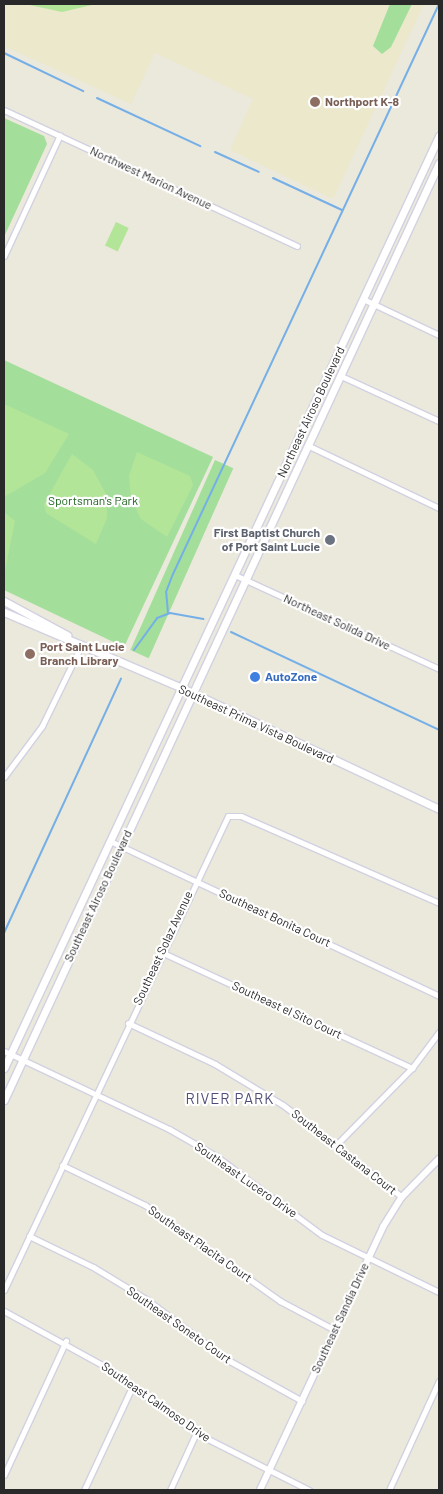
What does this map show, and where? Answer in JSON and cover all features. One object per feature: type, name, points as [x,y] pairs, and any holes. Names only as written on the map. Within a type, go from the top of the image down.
[{"type":"main road","name":"Northeast Airoso Boulevard","points":[[182,688],[439,136]]},
{"type":"main road","name":"Northeast Airoso Boulevard","points":[[192,693],[309,446],[439,163]]},
{"type":"main road","points":[[4,601],[73,640]]},
{"type":"main road","points":[[4,612],[73,640]]},
{"type":"main road","name":"Southeast Prima Vista Boulevard","points":[[73,640],[182,688],[439,809]]},
{"type":"main road","name":"Southeast Airoso Boulevard","points":[[4,1068],[7,1053],[59,950],[182,688]]},
{"type":"main road","name":"Southeast Airoso Boulevard","points":[[4,1100],[192,693]]},
{"type":"main road","points":[[59,950],[71,955]]},
{"type":"street","name":"Northwest Marion Avenue","points":[[4,110],[297,246]]},
{"type":"street","points":[[4,256],[60,135]]},
{"type":"street","points":[[363,299],[439,335]]},
{"type":"street","points":[[341,376],[439,421]]},
{"type":"street","points":[[309,446],[439,508]]},
{"type":"street","name":"Northeast Solida Drive","points":[[235,575],[439,669]]},
{"type":"street","points":[[4,777],[42,726],[82,644]]},
{"type":"street","name":"Southeast Solaz Avenue","points":[[4,1290],[195,880],[222,823],[228,816],[241,816],[439,903]]},
{"type":"street","name":"Southeast Bonita Court","points":[[110,841],[439,996]]},
{"type":"street","name":"Southeast el Sito Court","points":[[161,952],[412,1068]]},
{"type":"street","name":"Southeast Castana Court","points":[[128,1023],[215,1064],[336,1145],[402,1197]]},
{"type":"street","points":[[336,1145],[412,1068],[439,1032]]},
{"type":"street","name":"Southeast Lucero Drive","points":[[7,1053],[95,1092],[216,1156],[322,1235],[368,1260],[439,1292]]},
{"type":"street","name":"Southeast Sandia Drive","points":[[260,1490],[368,1260],[402,1197],[439,1159]]},
{"type":"street","name":"Southeast Placita Court","points":[[62,1165],[145,1205],[280,1300],[335,1330]]},
{"type":"street","name":"Southeast Soneto Court","points":[[29,1236],[93,1267],[146,1300],[226,1360],[302,1401]]},
{"type":"street","name":"Southeast Calmoso Drive","points":[[4,1311],[66,1341],[196,1433],[268,1472],[309,1490]]},
{"type":"street","points":[[4,1475],[66,1341]]},
{"type":"street","points":[[389,1490],[439,1381]]},
{"type":"street","points":[[84,1490],[132,1387]]},
{"type":"street","points":[[170,1490],[196,1433]]},
{"type":"shaded area","name":"Northport K-8","points":[[4,4],[424,4],[333,199],[230,150],[253,99],[155,53],[131,104],[4,46]]},
{"type":"green space","points":[[25,4],[96,4],[62,12]]},
{"type":"green space","points":[[390,4],[412,4],[391,47],[382,54],[373,46]]},
{"type":"green space","points":[[4,118],[44,136],[47,144],[4,237]]},
{"type":"green space","points":[[116,222],[129,228],[118,251],[105,246]]},
{"type":"green space","name":"Sportsman's Park","points":[[4,360],[213,457],[124,647],[4,590]]},
{"type":"green space","points":[[4,404],[69,434],[45,473],[4,497]]},
{"type":"green space","points":[[137,452],[190,476],[193,485],[167,537],[141,519],[131,499],[129,476]]},
{"type":"green space","points":[[72,454],[93,470],[107,496],[107,518],[96,544],[46,513],[44,504]]},
{"type":"green space","points":[[215,460],[233,468],[149,658],[130,650]]},
{"type":"green space","points":[[4,512],[15,521],[4,576]]},
{"type":"waterway","points":[[168,613],[166,592],[173,574],[439,4]]},
{"type":"waterway","points":[[4,53],[83,91]]},
{"type":"waterway","points":[[97,98],[200,146]]},
{"type":"waterway","points":[[215,152],[259,172]]},
{"type":"waterway","points":[[273,178],[342,210]]},
{"type":"waterway","points":[[134,650],[157,618],[170,613],[203,619]]},
{"type":"waterway","points":[[231,632],[439,730]]},
{"type":"waterway","points":[[4,933],[121,679]]},
{"type":"place","name":"Northport K-8","points":[[315,102]]},
{"type":"place","name":"First Baptist Church of Port Saint Lucie","points":[[330,540]]},
{"type":"place","name":"Port Saint Lucie Branch Library","points":[[30,654]]},
{"type":"place","name":"AutoZone","points":[[255,677]]},
{"type":"district","name":"RIVER PARK","points":[[230,1099]]}]
